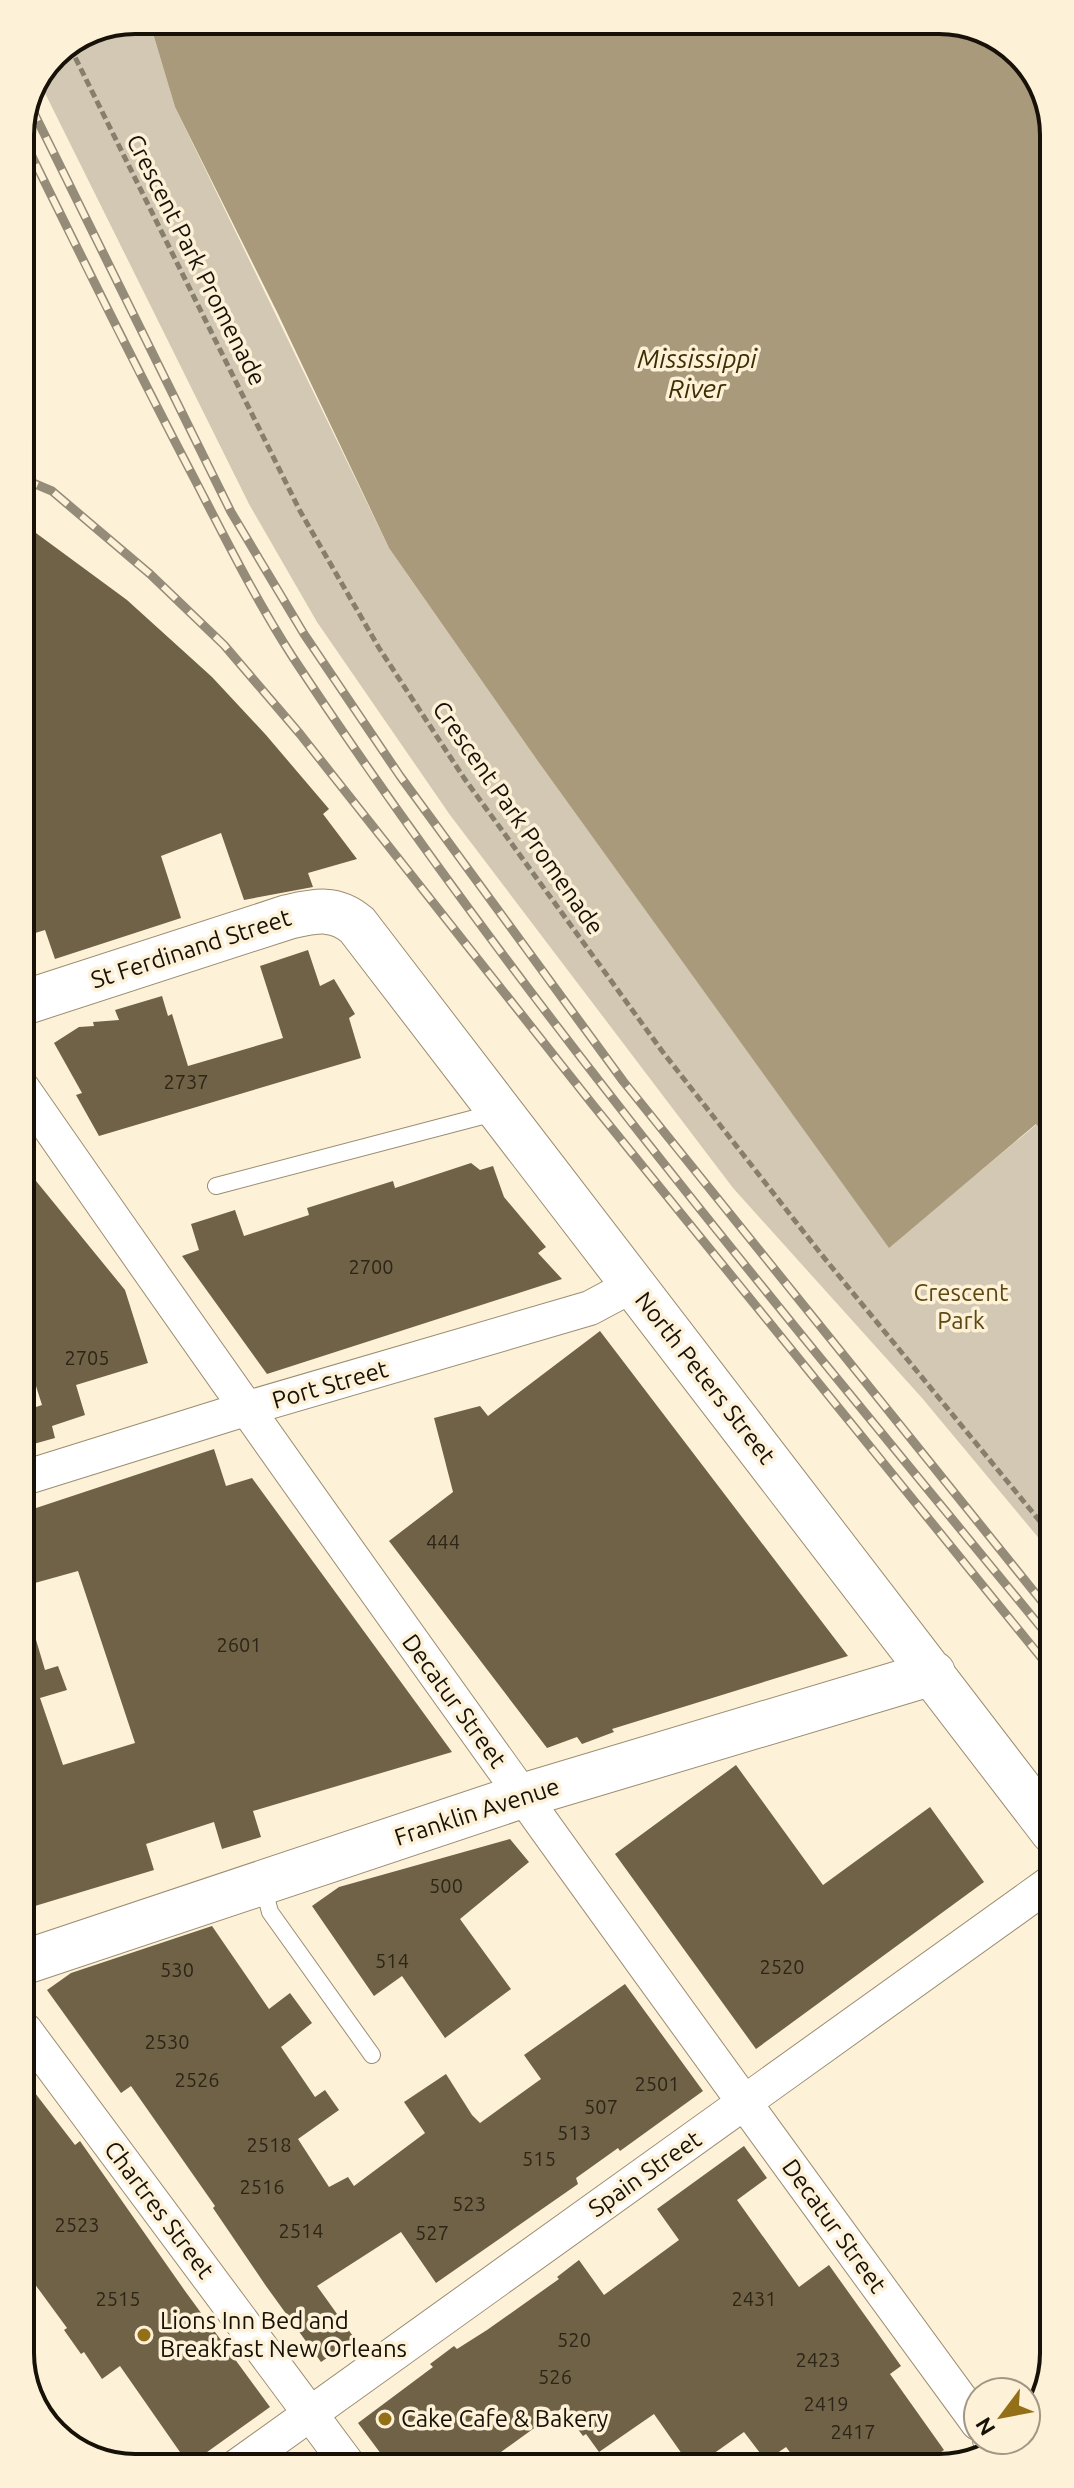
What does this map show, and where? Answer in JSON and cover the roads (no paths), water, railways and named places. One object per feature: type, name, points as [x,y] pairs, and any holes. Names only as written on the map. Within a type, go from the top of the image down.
[{"type":"street","name":"St Ferdinand Street","points":[[34,999],[288,917],[332,910],[357,925]]},
{"type":"street","name":"North Peters Street","points":[[357,925],[1040,1815]]},
{"type":"street","name":"Decatur Street","points":[[34,1105],[245,1409],[522,1796],[962,2401]]},
{"type":"street","name":"Port Street","points":[[34,1475],[245,1409],[590,1308],[633,1285]]},
{"type":"street","name":"Franklin Avenue","points":[[34,1959],[522,1796],[933,1673]]},
{"type":"street","name":"Spain Street","points":[[254,2454],[1040,1890]]},
{"type":"street","name":"Chartres Street","points":[[34,2042],[340,2454]]},
{"type":"lane","points":[[216,1186],[500,1112]]},
{"type":"lane","points":[[262,1883],[270,1912],[372,2055]]},
{"type":"water","name":"Mississippi River","points":[[153,34],[946,34],[965,37],[990,47],[1011,63],[1027,84],[1035,102],[1040,135],[1040,1129],[1036,1124],[889,1248],[537,760],[389,548],[175,107]]},
{"type":"railway","points":[[36,117],[231,512],[304,634],[400,776],[623,1081],[1040,1599]]},
{"type":"railway","points":[[34,160],[253,591],[292,656],[380,785],[564,1036],[757,1280],[1040,1626]]},
{"type":"railway","points":[[34,483],[52,491],[150,574],[224,645],[300,734],[593,1105],[1040,1656]]},
{"type":"place","name":"Lions Inn Bed and Breakfast New Orleans","points":[[144,2335]]},
{"type":"place","name":"Cake Cafe & Bakery","points":[[385,2419]]},
{"type":"park label","name":"Crescent Park","points":[[961,1307]]}]
